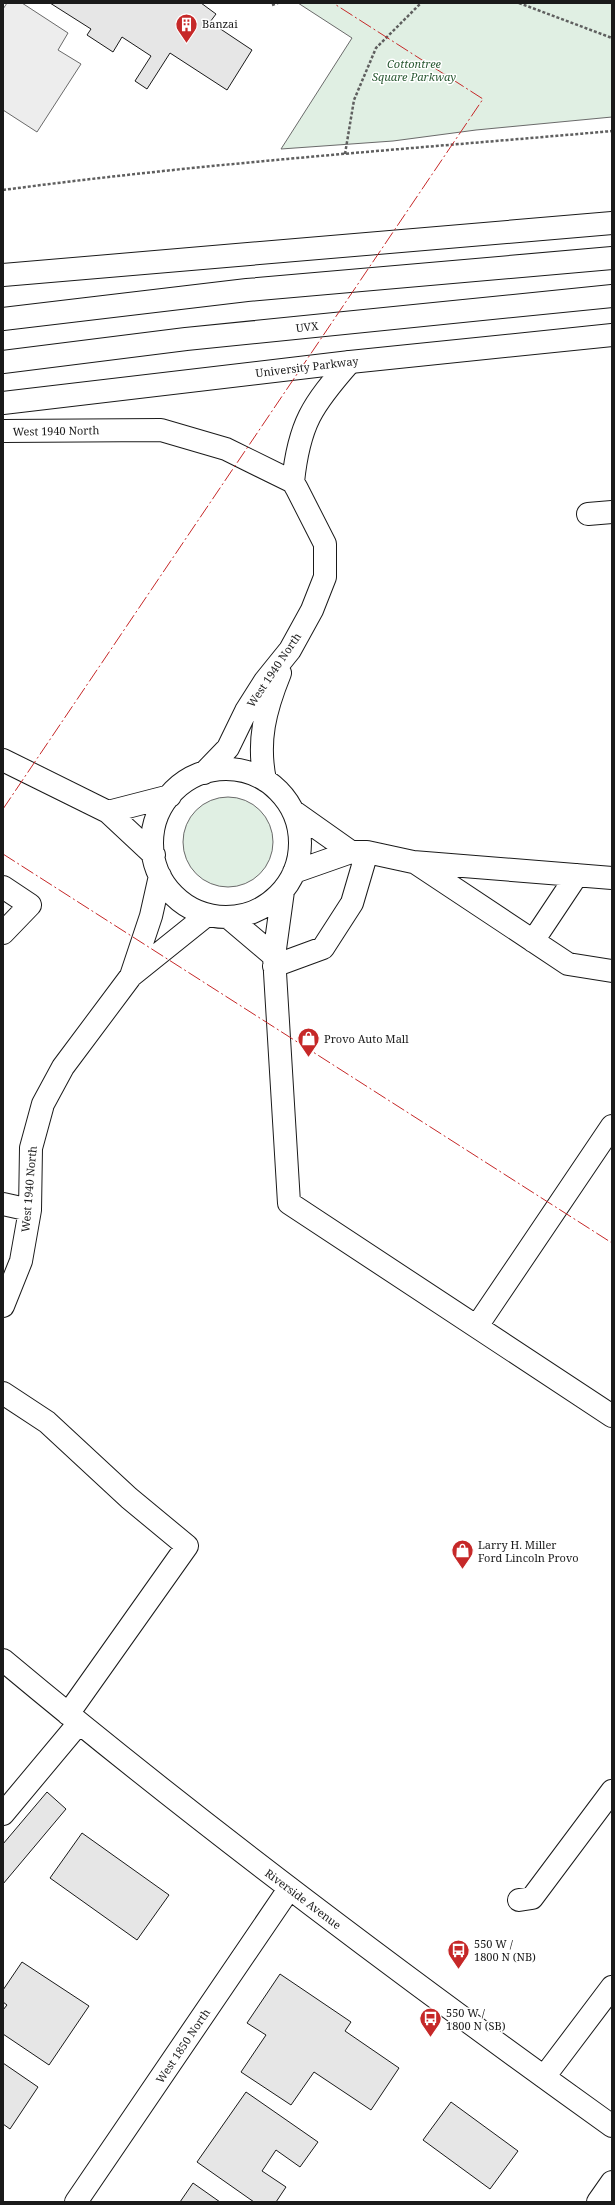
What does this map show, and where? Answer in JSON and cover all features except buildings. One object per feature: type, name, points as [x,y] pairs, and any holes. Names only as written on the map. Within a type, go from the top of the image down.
[{"type":"street","points":[[3,275],[612,223]]},
{"type":"street","points":[[3,319],[255,289],[612,258]]},
{"type":"street","name":"UVX","points":[[3,362],[186,339],[612,296]]},
{"type":"street","name":"University Parkway","points":[[3,403],[350,362],[612,335]]},
{"type":"street","points":[[292,482],[296,451],[308,416],[326,390],[350,362]]},
{"type":"street","name":"West 1940 North","points":[[3,431],[161,430],[226,450],[292,482],[325,544],[325,577],[312,610],[290,650],[265,681],[246,711],[228,748],[204,772],[185,782],[170,796],[158,814],[153,834],[157,866],[151,916],[131,976]]},
{"type":"street","points":[[588,514],[612,512]]},
{"type":"street","points":[[265,780],[260,758],[261,734],[268,706],[290,650]]},
{"type":"street","points":[[3,760],[108,812],[157,866],[171,893],[188,906],[217,916],[274,961]]},
{"type":"street","points":[[204,772],[232,770],[246,772],[265,780],[281,793],[293,811],[299,831],[300,852],[294,872],[284,891],[274,961],[289,1203],[612,1416]]},
{"type":"street","points":[[108,812],[170,796]]},
{"type":"street","points":[[293,811],[359,852],[413,862],[612,878]]},
{"type":"street","points":[[294,872],[359,852]]},
{"type":"street","points":[[274,961],[323,948],[352,903],[359,852]]},
{"type":"street","points":[[413,862],[568,964],[612,971]]},
{"type":"street","points":[[533,941],[577,875]]},
{"type":"street","points":[[3,887],[30,905],[3,933]]},
{"type":"street","points":[[217,916],[249,914],[268,905],[284,891]]},
{"type":"street","name":"West 1940 North","points":[[3,1306],[21,1261],[30,1210],[31,1148],[43,1104],[63,1067],[131,976],[217,916]]},
{"type":"street","points":[[477,1326],[612,1126]]},
{"type":"street","points":[[3,1204],[30,1210]]},
{"type":"street","points":[[3,1393],[47,1422],[129,1498],[186,1546],[73,1719],[3,1814]]},
{"type":"street","name":"Riverside Avenue","points":[[3,1660],[73,1719],[290,1889],[612,2126]]},
{"type":"street","points":[[519,1900],[532,1898],[612,1792]]},
{"type":"street","name":"West 1850 North","points":[[76,2202],[290,1889]]},
{"type":"street","points":[[544,2077],[612,1987]]},
{"type":"street","points":[[598,2202],[612,2182]]},
{"type":"path","points":[[272,5],[278,3]]},
{"type":"path","points":[[345,154],[354,100],[376,48],[421,3]]},
{"type":"path","points":[[519,3],[612,38]]},
{"type":"path","points":[[3,190],[67,181],[345,154],[612,131]]},
{"type":"green space","name":"Cottontree Square Parkway","points":[[298,3],[612,3],[612,117],[476,130],[393,141],[281,149],[352,38]]},
{"type":"green space","points":[[228,797],[245,800],[260,810],[270,825],[273,842],[270,859],[260,874],[245,884],[228,887],[211,884],[196,874],[186,859],[183,842],[186,825],[196,810],[211,800]]},
{"type":"shaded area","points":[[7,3],[22,3],[68,33],[58,50],[81,64],[37,132],[3,110],[3,9]]},
{"type":"power","points":[[3,809],[483,99],[333,3]]},
{"type":"power","points":[[3,854],[612,1243]]},
{"type":"place","name":"Banzai","points":[[187,44]]},
{"type":"place","name":"Provo Auto Mall","points":[[308,1058]]},
{"type":"place","name":"Larry H. Miller Ford Lincoln Provo","points":[[462,1570]]},
{"type":"place","name":"550 W / 1800 N (NB)","points":[[458,1970]]},
{"type":"place","name":"550 W / 1800 N (SB)","points":[[431,2038]]}]
